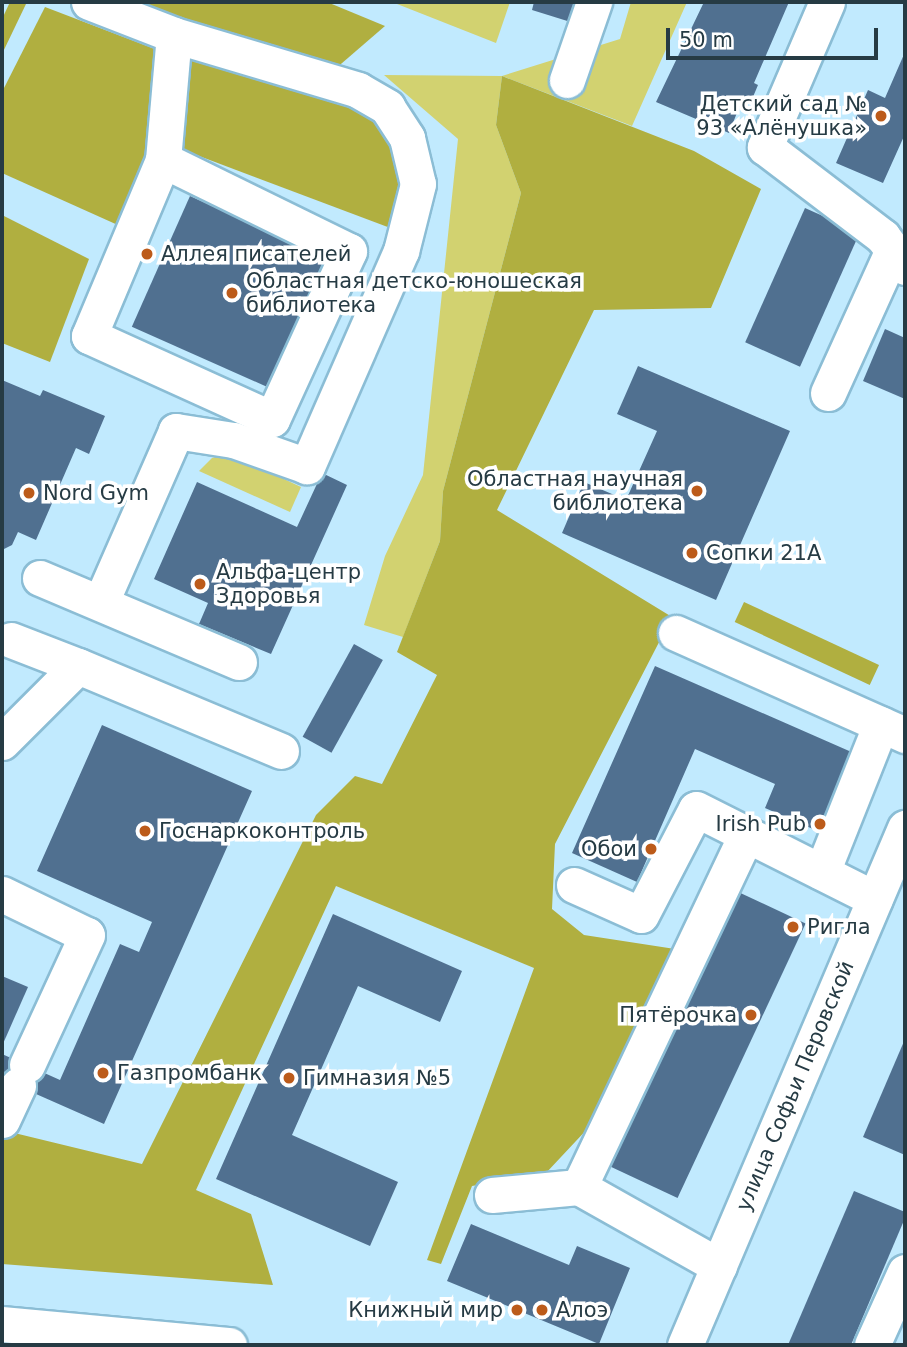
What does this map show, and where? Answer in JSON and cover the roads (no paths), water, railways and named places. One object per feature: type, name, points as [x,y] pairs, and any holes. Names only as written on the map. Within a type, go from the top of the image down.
[{"type":"street","points":[[89,2],[174,34],[358,90],[387,107],[407,138],[418,184],[401,251],[307,466],[233,440],[176,431],[101,602]]},
{"type":"street","points":[[567,80],[594,2]]},
{"type":"street","points":[[827,2],[765,147],[883,237],[899,259],[828,393]]},
{"type":"street","points":[[163,160],[349,251],[272,419],[89,336],[163,160],[174,34]]},
{"type":"street","points":[[40,578],[239,662]]},
{"type":"street","points":[[676,633],[893,729],[822,872]]},
{"type":"street","points":[[11,640],[281,751]]},
{"type":"street","points":[[2,742],[78,666]]},
{"type":"street","points":[[574,885],[641,915],[696,809],[875,899]]},
{"type":"street","name":"улица Софьи Перовской","points":[[685,1345],[905,828]]},
{"type":"street","points":[[579,1187],[746,835]]},
{"type":"street","points":[[2,894],[87,935],[2,1120]]},
{"type":"street","points":[[492,1195],[579,1187],[719,1266]]},
{"type":"street","points":[[872,1345],[905,1272]]},
{"type":"street","points":[[2,1324],[85,1339],[229,1345]]},
{"type":"place","name":"Детский сад № 93 «Алёнушка»","points":[[881,116]]},
{"type":"place","name":"Аллея писателей","points":[[147,254]]},
{"type":"place","name":"Областная детско-юношеская библиотека","points":[[232,293]]},
{"type":"place","name":"Областная научная библиотека","points":[[697,491]]},
{"type":"place","name":"Nord Gym","points":[[29,493]]},
{"type":"place","name":"Сопки 21А","points":[[692,553]]},
{"type":"place","name":"Альфа-центр Здоровья","points":[[200,584]]},
{"type":"place","name":"Irish Pub","points":[[820,824]]},
{"type":"place","name":"Госнаркоконтроль","points":[[145,831]]},
{"type":"place","name":"Обои","points":[[651,849]]},
{"type":"place","name":"Ригла","points":[[793,927]]},
{"type":"place","name":"Пятёрочка","points":[[751,1015]]},
{"type":"place","name":"Газпромбанк","points":[[103,1073]]},
{"type":"place","name":"Гимназия №5","points":[[289,1078]]},
{"type":"place","name":"Книжный мир","points":[[517,1310]]},
{"type":"place","name":"Алоэ","points":[[542,1310]]}]
